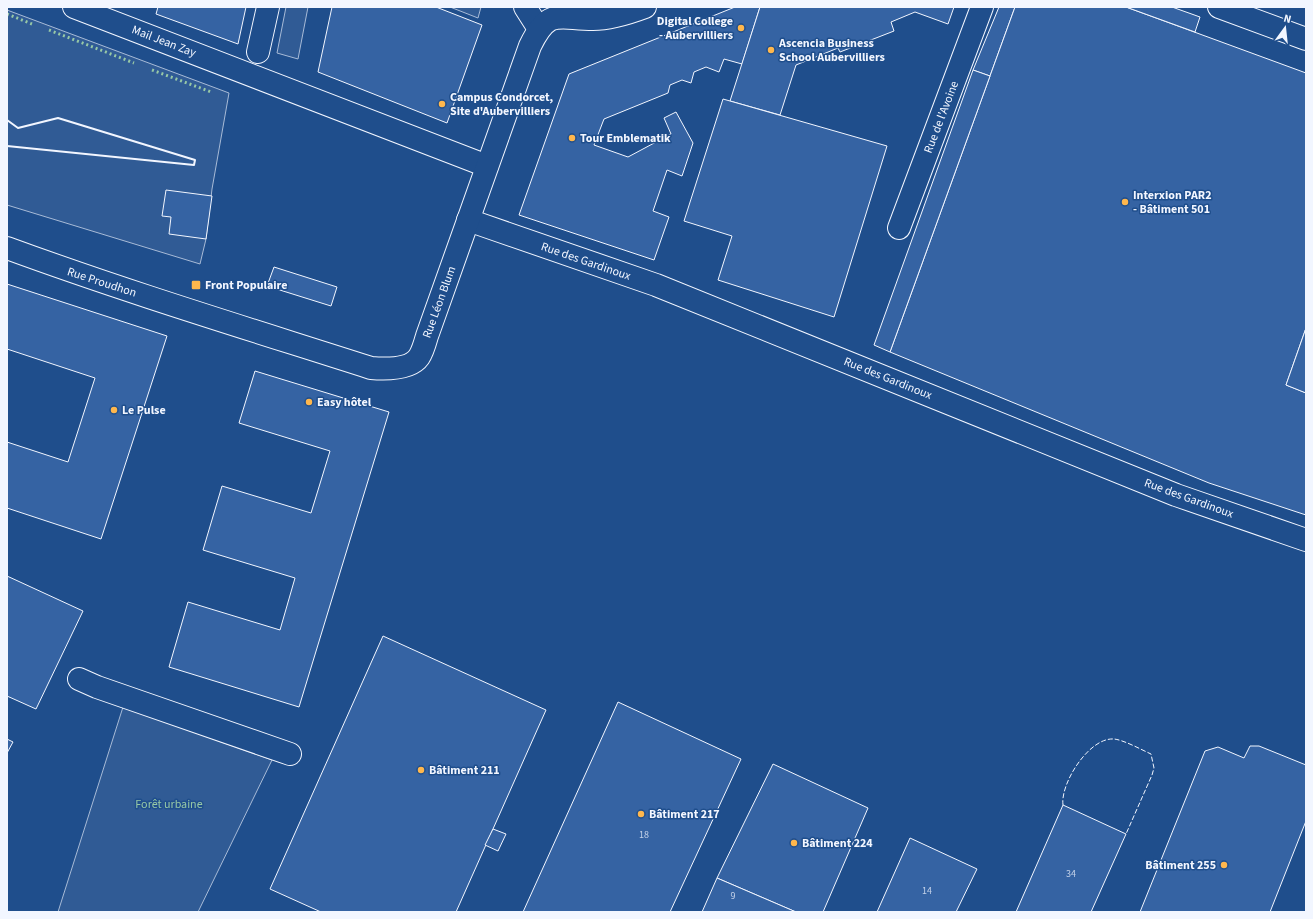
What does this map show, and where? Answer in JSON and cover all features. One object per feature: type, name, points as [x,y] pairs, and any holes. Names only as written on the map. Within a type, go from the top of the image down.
[{"type":"street","name":"Mail Jean Zay","points":[[74,7],[254,75],[487,166]]},
{"type":"street","points":[[258,52],[268,7]]},
{"type":"street","points":[[525,7],[539,29],[548,20],[558,17],[594,19],[607,18],[645,7]]},
{"type":"street","name":"Rue de l'Avoine","points":[[899,228],[982,7]]},
{"type":"street","points":[[1219,7],[1306,39]]},
{"type":"street","name":"Rue Léon Blum","points":[[199,313],[371,368],[382,369],[403,367],[418,358],[530,46],[539,29]]},
{"type":"street","name":"Rue des Gardinoux","points":[[468,220],[656,285],[1176,495],[1306,540]]},
{"type":"street","name":"Rue Proudhon","points":[[7,248],[65,270],[199,313]]},
{"type":"street","points":[[79,679],[97,687],[290,754]]},
{"type":"green space","points":[[286,7],[308,7],[298,59],[277,53]]},
{"type":"green space","points":[[450,7],[481,7],[478,18]]},
{"type":"green space","points":[[7,10],[229,93],[212,189],[206,239],[200,264],[7,205]]},
{"type":"green space","name":"Forêt urbaine","points":[[123,707],[272,760],[198,912],[58,912]]},
{"type":"building","points":[[158,7],[246,7],[238,44],[156,14]]},
{"type":"building","name":"Campus Condorcet, Site d'Aubervilliers","points":[[332,7],[436,7],[482,25],[447,123],[318,72]]},
{"type":"building","name":"Tour Emblematik","points":[[735,7],[760,7],[742,64],[724,59],[719,72],[706,67],[694,72],[691,83],[682,80],[670,85],[668,93],[604,119],[594,145],[628,157],[671,134],[664,118],[676,112],[693,143],[682,176],[667,170],[653,211],[669,217],[654,260],[519,215],[569,74]]},
{"type":"building","points":[[760,7],[954,7],[948,24],[915,12],[891,22],[894,31],[840,52],[838,48],[796,65],[780,115],[730,101]]},
{"type":"building","points":[[999,7],[1015,7],[990,76],[973,70]]},
{"type":"building","name":"Interxion PAR2 - Bâtiment 501","points":[[1015,7],[1126,7],[1306,73],[1306,328],[1286,385],[1306,393],[1306,515],[1209,483],[890,352]]},
{"type":"building","points":[[1126,7],[1172,7],[1200,17],[1195,32]]},
{"type":"building","points":[[973,70],[990,76],[890,352],[874,345]]},
{"type":"building","points":[[723,99],[887,146],[834,317],[718,280],[732,236],[684,221]]},
{"type":"building","points":[[166,190],[212,196],[206,239],[169,234],[171,217],[162,216]]},
{"type":"building","points":[[274,267],[337,287],[331,306],[267,286]]},
{"type":"building","name":"Le Pulse","points":[[7,284],[167,336],[101,539],[7,508],[7,442],[68,462],[95,378],[7,349]]},
{"type":"building","points":[[1306,328],[1306,393],[1286,385]]},
{"type":"building","points":[[255,371],[389,412],[299,707],[169,667],[188,602],[280,630],[295,578],[203,550],[222,486],[311,513],[330,451],[239,423]]},
{"type":"building","points":[[7,576],[83,611],[36,709],[7,696]]},
{"type":"building","name":"Bâtiment 211","points":[[383,636],[546,710],[456,912],[321,912],[270,889]]},
{"type":"building","name":"Bâtiment 217","points":[[618,702],[741,759],[670,912],[523,912]]},
{"type":"building","points":[[7,739],[13,742],[7,753]]},
{"type":"building","name":"Bâtiment 255","points":[[1250,746],[1259,746],[1306,765],[1306,821],[1270,912],[1140,912],[1205,751],[1218,747],[1244,758]]},
{"type":"building","name":"Bâtiment 224","points":[[773,764],[868,808],[823,912],[796,912],[717,878]]},
{"type":"building","points":[[1063,805],[1126,834],[1091,912],[1016,912]]},
{"type":"building","points":[[493,829],[506,834],[498,851],[485,845]]},
{"type":"building","points":[[910,838],[977,869],[956,912],[877,912]]},
{"type":"building","points":[[717,878],[796,912],[702,912]]},
{"type":"hedge","points":[[7,14],[32,24]]},
{"type":"hedge","points":[[49,30],[134,63]]},
{"type":"hedge","points":[[152,70],[211,92]]},
{"type":"fence","points":[[1063,805],[1063,796],[1071,774],[1086,753],[1105,740],[1114,739],[1133,745],[1151,754],[1154,768],[1126,834]]},
{"type":"wall","points":[[7,120],[18,128],[58,118],[195,160],[194,165],[7,146]]},
{"type":"place","name":"Digital College - Aubervilliers","points":[[741,28]]},
{"type":"place","name":"Ascencia Business School Aubervilliers","points":[[771,50]]},
{"type":"place","name":"Campus Condorcet, Site d'Aubervilliers","points":[[442,104]]},
{"type":"place","name":"Tour Emblematik","points":[[572,138]]},
{"type":"place","name":"Interxion PAR2 - Bâtiment 501","points":[[1125,202]]},
{"type":"place","name":"Front Populaire","points":[[196,285]]},
{"type":"place","name":"Easy hôtel","points":[[309,402]]},
{"type":"place","name":"Le Pulse","points":[[114,410]]},
{"type":"place","name":"Bâtiment 211","points":[[421,770]]},
{"type":"place","name":"Bâtiment 217","points":[[641,814]]},
{"type":"place","name":"Bâtiment 224","points":[[794,843]]},
{"type":"place","name":"Bâtiment 255","points":[[1224,865]]}]
